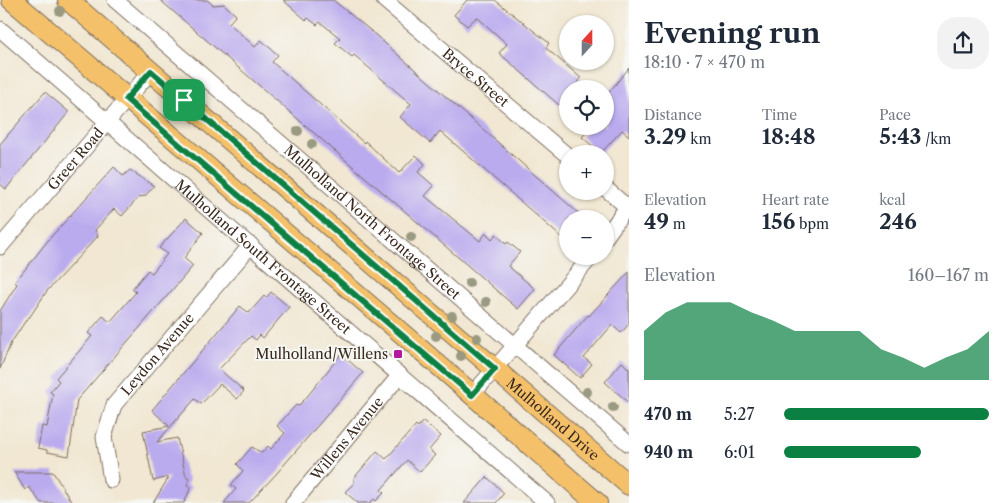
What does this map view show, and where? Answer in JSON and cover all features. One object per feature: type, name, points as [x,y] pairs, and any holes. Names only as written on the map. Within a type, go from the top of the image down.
[{"type":"main road","points":[[12,0],[596,503]]},
{"type":"main road","name":"Mulholland Drive","points":[[68,0],[629,486]]},
{"type":"street","name":"Mulholland North Frontage Street","points":[[115,0],[629,444]]},
{"type":"street","name":"Bryce Street","points":[[384,0],[559,148]]},
{"type":"street","name":"Mulholland South Frontage Street","points":[[0,29],[547,503]]},
{"type":"street","name":"Greer Road","points":[[0,247],[151,71]]},
{"type":"street","points":[[614,195],[628,206],[614,225]]},
{"type":"street","name":"Leydon Avenue","points":[[111,480],[104,437],[114,405],[250,245]]},
{"type":"street","points":[[472,395],[584,265]]},
{"type":"street","name":"Willens Avenue","points":[[293,503],[400,375]]},
{"type":"building","points":[[160,0],[207,0],[213,5],[224,4],[236,15],[229,23],[255,47],[261,40],[278,55],[272,62],[364,143],[365,141],[399,173],[416,155],[425,164],[418,172],[434,186],[425,196],[480,241],[486,233],[492,239],[496,234],[506,244],[508,242],[520,252],[508,266],[535,289],[518,309]]},
{"type":"building","points":[[283,0],[333,0],[371,31],[559,196],[559,200],[563,200],[575,210],[559,210],[559,235],[440,131],[430,143],[400,117],[411,104],[354,55],[352,57],[335,43],[340,38],[320,22],[317,25],[308,18],[306,20]]},
{"type":"building","points":[[467,0],[495,0],[549,43],[546,48],[559,59],[559,70],[572,70],[581,78],[580,80],[559,80],[559,105],[499,53],[507,44],[477,17],[467,26],[454,15]]},
{"type":"building","points":[[629,68],[629,136],[622,130],[608,145],[592,145],[582,137],[584,135],[614,135],[614,86]]},
{"type":"building","points":[[45,92],[69,112],[6,189],[0,184],[0,144]]},
{"type":"building","points":[[114,167],[123,176],[130,170],[154,186],[145,196],[139,197],[122,216],[114,209],[95,230],[98,236],[47,291],[28,317],[11,343],[0,369],[0,311],[17,284],[15,282],[50,238]]},
{"type":"building","points":[[186,218],[203,233],[184,258],[193,266],[77,400],[69,456],[47,452],[47,450],[38,448],[42,426],[47,427],[53,394],[50,392],[59,381],[56,378],[92,336],[88,333],[103,316],[110,322],[136,292],[132,289],[148,270],[152,273],[167,254],[159,248]]},
{"type":"building","points":[[629,272],[629,324],[621,333],[612,325],[584,358],[592,364],[580,378],[554,355],[588,315]]},
{"type":"building","points":[[271,292],[289,307],[263,338],[260,335],[256,340],[251,336],[219,369],[244,391],[237,399],[220,384],[201,404],[195,399],[157,442],[177,438],[186,476],[189,478],[187,485],[191,487],[184,503],[153,503],[169,477],[153,481],[143,431],[169,426],[152,410],[240,306],[249,313],[264,296],[266,298]]},
{"type":"building","points":[[341,354],[363,373],[249,503],[224,503],[236,489],[231,485],[243,471],[237,464],[252,447],[262,453],[268,446],[271,449],[285,433],[277,426],[296,405],[298,406],[306,398]]},
{"type":"building","points":[[622,362],[629,369],[629,403],[605,382]]},
{"type":"building","points":[[423,421],[441,436],[429,450],[435,455],[420,472],[407,460],[381,490],[384,493],[376,501],[374,499],[370,503],[358,503],[345,492],[354,483],[354,478],[377,451],[386,459],[416,425],[418,427]]},
{"type":"building","points":[[14,472],[53,472],[72,503],[41,503],[29,487],[25,490]]},
{"type":"building","points":[[487,477],[504,493],[496,503],[464,503]]},
{"type":"place","name":"Mulholland/Willens","points":[[398,354]]},
{"type":"route","points":[[151,71],[184,100],[495,369],[472,395],[126,99],[151,71]]}]
